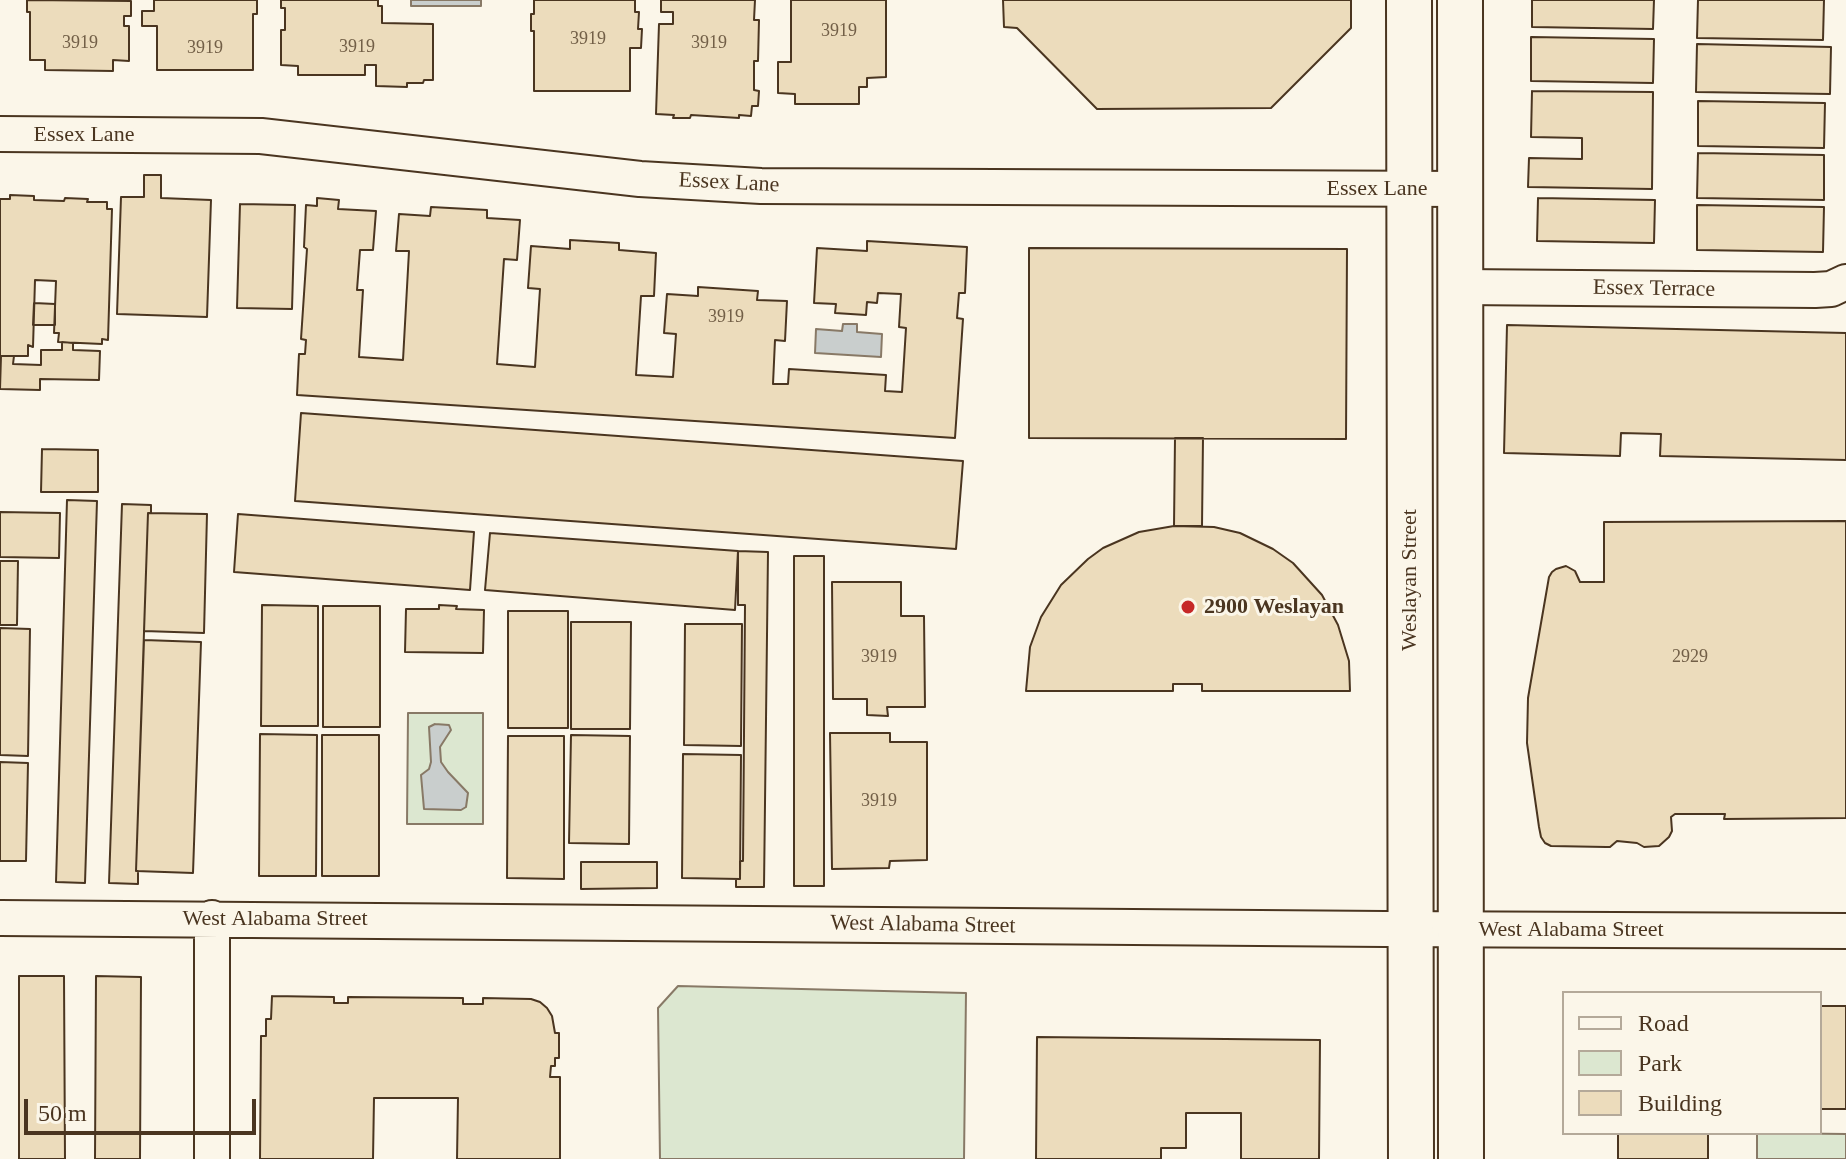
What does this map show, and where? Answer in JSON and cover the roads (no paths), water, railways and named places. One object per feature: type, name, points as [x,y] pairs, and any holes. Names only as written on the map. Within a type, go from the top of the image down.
[{"type":"main road","name":"Weslayan Street","points":[[1409,0],[1411,1159]]},
{"type":"main road","points":[[1460,0],[1461,1159]]},
{"type":"street","name":"Essex Lane","points":[[0,134],[261,136],[640,179],[761,186],[1461,189]]},
{"type":"street","name":"Essex Terrace","points":[[1461,287],[1815,290],[1831,289],[1846,282]]},
{"type":"street","name":"West Alabama Street","points":[[0,918],[1846,931]]},
{"type":"street","points":[[212,918],[212,1159]]},
{"type":"place","name":"2900 Weslayan","points":[[1188,607]]}]
